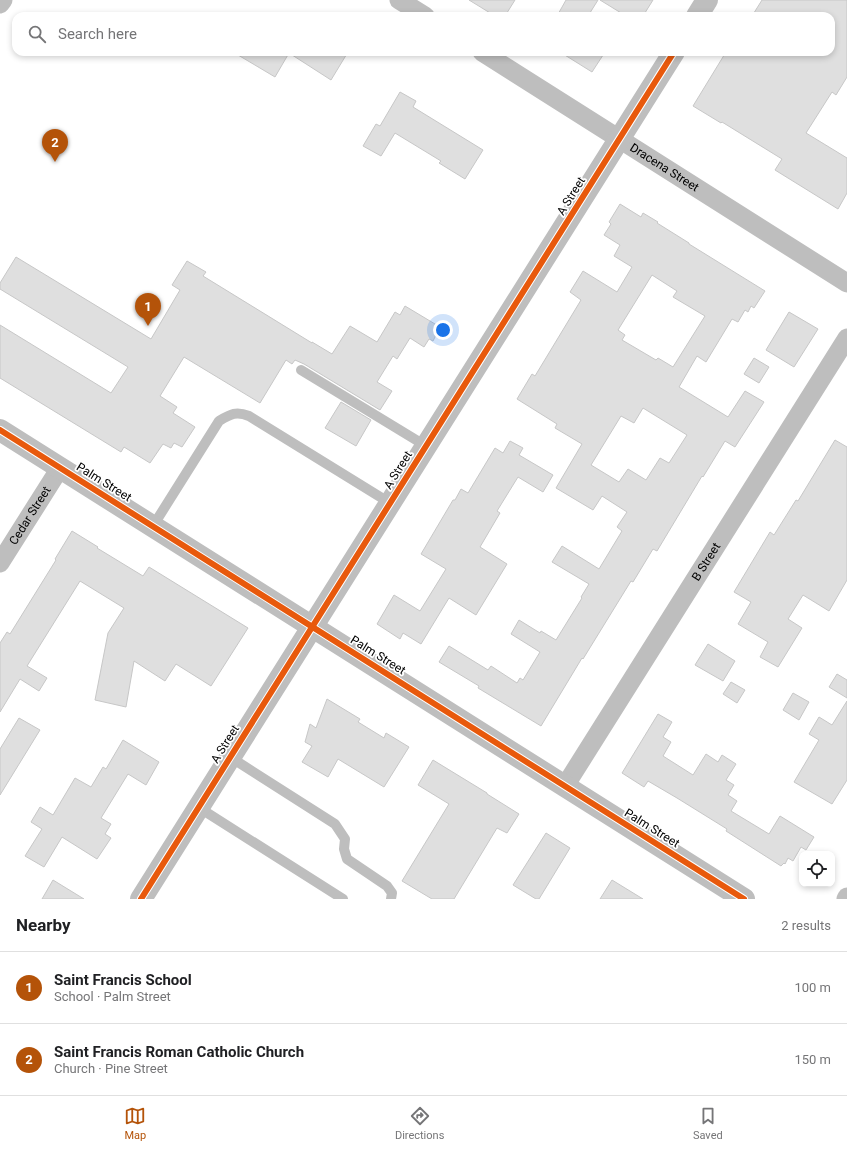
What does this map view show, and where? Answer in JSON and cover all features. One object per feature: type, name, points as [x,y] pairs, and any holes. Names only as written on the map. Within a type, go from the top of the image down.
[{"type":"street","points":[[0,4],[3,0]]},
{"type":"street","points":[[399,0],[418,12]]},
{"type":"street","points":[[700,12],[707,0]]},
{"type":"street","name":"Dracena Street","points":[[488,56],[847,283]]},
{"type":"street","name":"A Street","points":[[140,899],[672,56]]},
{"type":"street","name":"B Street","points":[[565,786],[847,338]]},
{"type":"street","name":"Palm Street","points":[[0,430],[744,899]]},
{"type":"street","name":"Cedar Street","points":[[0,563],[60,468]]},
{"type":"lane","points":[[301,370],[426,446]]},
{"type":"lane","points":[[153,526],[219,421],[230,415],[241,413],[249,416],[390,503]]},
{"type":"lane","points":[[230,757],[335,824],[345,839],[344,848],[348,859],[387,886],[392,893],[391,899]]},
{"type":"lane","points":[[198,807],[343,899]]},
{"type":"building","points":[[469,0],[515,0],[508,12],[488,12]]},
{"type":"building","points":[[566,0],[598,0],[590,12],[559,12]]},
{"type":"building","points":[[600,0],[653,0],[646,12],[620,12]]},
{"type":"building","points":[[762,0],[847,0],[847,77],[836,95],[832,92],[806,133],[847,158],[847,193],[838,209],[775,170],[782,159],[693,106],[724,56],[835,56],[835,12],[754,12]]},
{"type":"building","points":[[240,56],[287,56],[275,77]]},
{"type":"building","points":[[294,56],[346,56],[331,80]]},
{"type":"building","points":[[566,56],[602,56],[592,72]]},
{"type":"building","points":[[400,92],[416,101],[413,107],[483,150],[465,179],[439,163],[441,161],[395,133],[381,156],[363,146],[376,124],[380,126]]},
{"type":"building","points":[[620,204],[641,217],[643,213],[689,244],[765,291],[754,308],[751,306],[748,312],[745,310],[738,322],[732,319],[706,362],[697,356],[679,387],[728,417],[745,391],[764,402],[735,447],[725,441],[657,551],[653,549],[633,582],[631,581],[541,726],[478,688],[479,686],[439,662],[449,646],[488,670],[491,666],[517,683],[520,678],[523,680],[540,652],[511,634],[519,620],[540,633],[541,631],[556,640],[589,584],[552,562],[562,546],[599,569],[622,531],[617,527],[627,512],[602,496],[593,510],[556,488],[582,444],[555,428],[557,424],[517,399],[532,374],[535,376],[581,300],[570,292],[583,271],[617,292],[632,267],[614,256],[620,245],[604,235],[611,224],[609,222]],"holes":[[[652,275],[677,291],[673,297],[705,316],[673,367],[658,358],[656,360],[622,340],[625,335],[618,330]],[[643,408],[687,435],[669,463],[660,458],[646,480],[628,469],[619,482],[591,465],[621,416],[634,423]]]},
{"type":"building","points":[[16,257],[151,339],[180,290],[172,285],[187,261],[206,272],[203,276],[332,354],[350,326],[377,342],[395,312],[400,315],[405,306],[440,327],[433,341],[429,339],[424,347],[410,338],[397,359],[393,356],[377,382],[392,391],[380,410],[295,360],[292,364],[286,360],[260,403],[184,357],[160,396],[177,407],[173,413],[195,427],[182,447],[174,443],[171,448],[163,444],[150,463],[124,447],[121,452],[0,378],[0,325],[111,393],[128,367],[0,289],[0,283]]},
{"type":"building","points":[[789,312],[818,329],[794,367],[766,350]]},
{"type":"building","points":[[754,358],[769,367],[759,383],[744,374]]},
{"type":"building","points":[[341,402],[371,420],[356,446],[325,428]]},
{"type":"building","points":[[835,440],[847,447],[847,580],[829,611],[803,595],[788,619],[802,628],[778,667],[760,657],[768,642],[738,624],[751,602],[734,592],[770,532],[774,535],[796,500],[798,501]]},
{"type":"building","points":[[510,441],[523,448],[519,455],[553,475],[543,492],[518,477],[497,511],[500,513],[480,547],[507,564],[476,615],[449,598],[421,644],[403,633],[400,639],[377,624],[394,595],[420,611],[446,569],[421,554],[461,489],[468,493],[495,448],[503,453]]},
{"type":"building","points":[[72,531],[143,576],[149,567],[248,628],[211,686],[176,664],[165,681],[134,661],[126,707],[95,700],[108,633],[124,608],[80,581],[27,666],[47,678],[39,691],[20,679],[0,712],[0,643],[7,632],[10,634],[56,560],[55,559]]},
{"type":"building","points":[[708,644],[735,661],[723,681],[695,665]]},
{"type":"building","points":[[837,674],[847,680],[847,698],[829,687]]},
{"type":"building","points":[[731,682],[745,690],[737,703],[723,694]]},
{"type":"building","points":[[793,693],[809,702],[799,720],[783,710]]},
{"type":"building","points":[[327,699],[360,719],[358,722],[384,738],[386,733],[409,747],[384,787],[338,759],[328,777],[302,762],[312,746],[305,742],[310,724],[316,728]]},
{"type":"building","points":[[847,701],[847,780],[832,804],[794,782],[819,740],[809,734],[819,717],[832,725]]},
{"type":"building","points":[[658,714],[672,722],[663,737],[671,742],[663,756],[693,775],[706,754],[718,762],[722,755],[736,764],[726,780],[734,785],[728,795],[737,801],[731,811],[769,834],[780,816],[814,837],[806,850],[801,847],[793,861],[788,858],[785,864],[784,863],[781,866],[726,831],[727,829],[648,781],[644,787],[622,773]]},
{"type":"building","points":[[19,718],[40,730],[0,795],[0,749]]},
{"type":"building","points":[[123,740],[159,762],[146,785],[128,774],[101,818],[111,824],[105,834],[111,838],[97,859],[62,837],[44,867],[25,856],[42,829],[31,822],[40,807],[53,815],[75,778],[91,787],[103,767],[106,769]]},
{"type":"building","points":[[433,760],[519,814],[507,833],[497,828],[454,899],[432,899],[402,881],[449,804],[418,785]]},
{"type":"building","points":[[546,833],[570,848],[539,899],[536,899],[513,885]]},
{"type":"building","points":[[53,880],[84,899],[42,899]]},
{"type":"building","points":[[612,880],[643,899],[600,899]]},
{"type":"cycle path","points":[[141,899],[671,56]]},
{"type":"cycle path","points":[[0,430],[744,899]]},
{"type":"place","name":"Saint Francis Roman Catholic Church","points":[[55,162]]},
{"type":"place","name":"Saint Francis School","points":[[148,326]]}]
